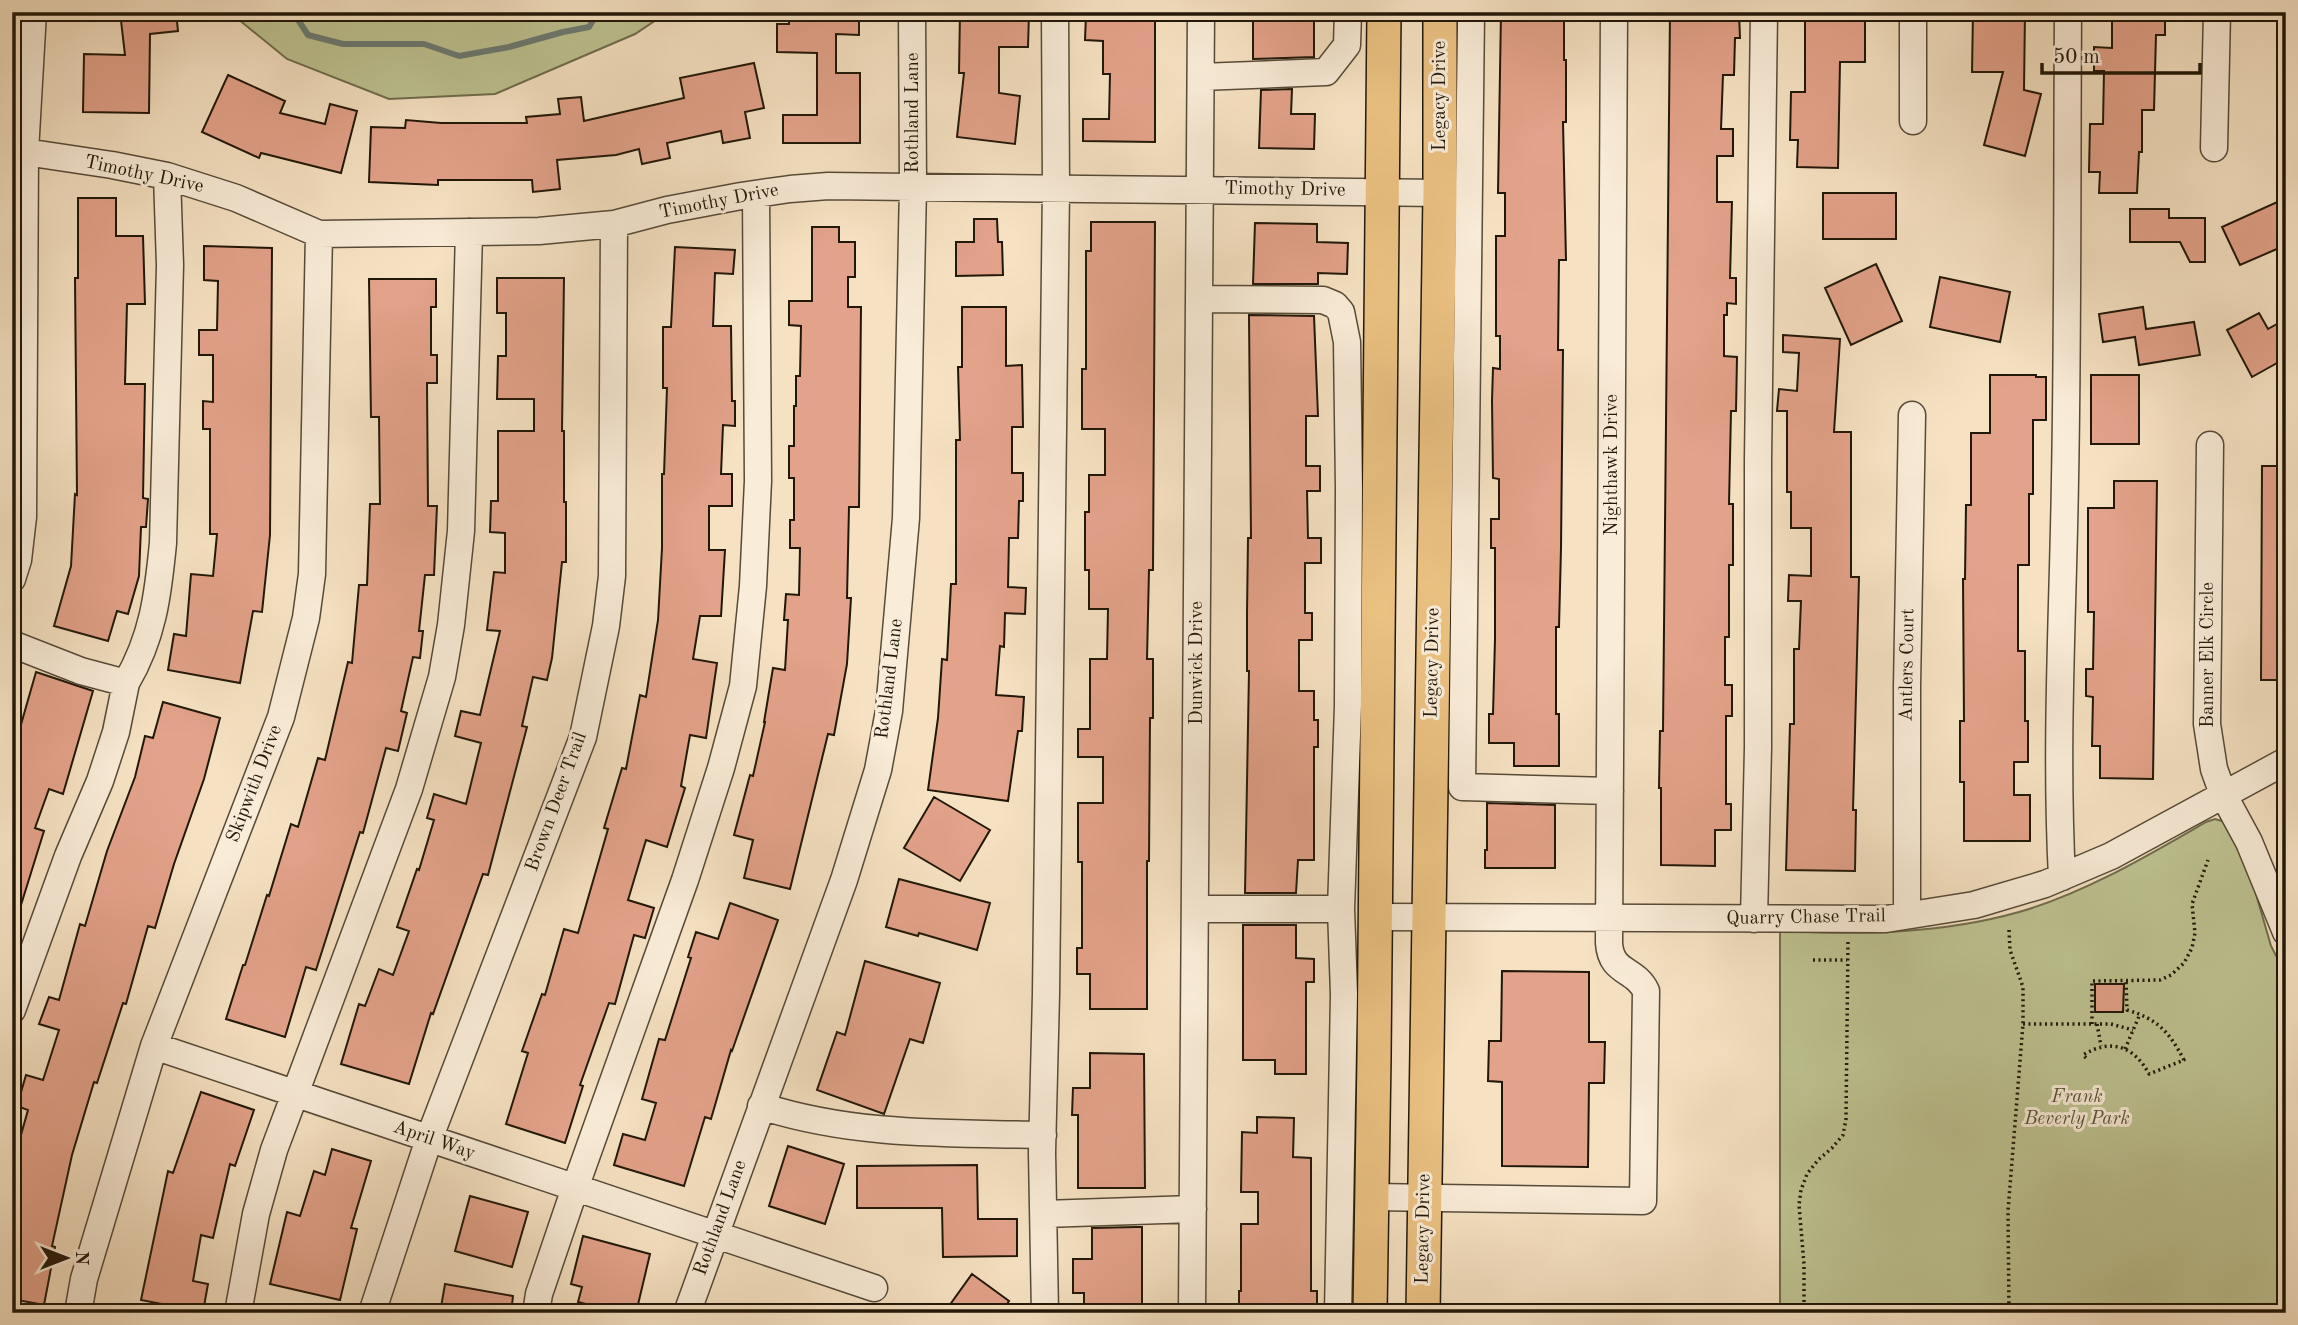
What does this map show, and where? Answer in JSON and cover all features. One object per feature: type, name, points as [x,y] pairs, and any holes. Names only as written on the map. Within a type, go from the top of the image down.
[{"type":"main road","points":[[1370,1313],[1384,12]]},
{"type":"main road","name":"Legacy Drive","points":[[1423,1313],[1440,193],[1440,12]]},
{"type":"street","points":[[12,579],[18,560],[23,517],[19,152],[33,12]]},
{"type":"street","name":"Rothland Lane","points":[[687,1313],[844,880],[877,770],[889,711],[906,518],[913,186],[912,12]]},
{"type":"street","points":[[1045,1313],[1043,1135],[1055,12]]},
{"type":"street","name":"Dunwick Drive","points":[[1192,1313],[1201,12]]},
{"type":"street","points":[[1201,77],[1326,72],[1347,45],[1348,12]]},
{"type":"street","points":[[1471,12],[1462,787],[1610,791]]},
{"type":"street","name":"Nighthawk Drive","points":[[1424,1197],[1643,1201],[1646,991],[1636,978],[1620,969],[1609,953],[1614,12]]},
{"type":"street","points":[[1754,919],[1758,748],[1758,459],[1764,12]]},
{"type":"street","points":[[1913,12],[1913,121]]},
{"type":"street","points":[[2062,877],[2059,804],[2065,479],[2068,12]]},
{"type":"street","points":[[2214,148],[2217,12]]},
{"type":"street","name":"Timothy Drive","points":[[19,152],[167,176],[236,198],[319,234],[539,231],[614,224],[667,210],[756,194],[828,186],[1440,193]]},
{"type":"street","points":[[12,1010],[117,732],[126,683],[147,643],[159,584],[163,543],[170,265],[167,176]]},
{"type":"street","points":[[536,1313],[539,1294],[575,1188],[685,880],[721,768],[743,686],[754,586],[758,481],[756,194]]},
{"type":"street","name":"Brown Deer Trail","points":[[372,1313],[429,1139],[583,737],[606,626],[612,576],[614,224]]},
{"type":"street","points":[[238,1313],[256,1214],[274,1150],[409,789],[430,722],[446,656],[461,531],[469,232]]},
{"type":"street","name":"Skipwith Drive","points":[[78,1313],[84,1279],[154,1046],[281,717],[306,618],[312,574],[319,234]]},
{"type":"street","points":[[1200,299],[1323,300],[1335,305],[1341,312],[1347,342],[1348,706],[1341,909],[1344,994],[1338,1313]]},
{"type":"street","name":"Antlers Court","points":[[1907,914],[1907,687],[1912,415]]},
{"type":"street","name":"Banner Elk Circle","points":[[2210,445],[2207,724],[2214,769],[2223,794],[2249,842],[2286,932]]},
{"type":"street","points":[[12,644],[81,671],[126,683]]},
{"type":"street","name":"Quarry Chase Trail","points":[[1376,917],[1886,919],[1974,905],[2062,877],[2111,856],[2286,761]]},
{"type":"street","points":[[1195,909],[1341,909]]},
{"type":"street","name":"April Way","points":[[154,1046],[874,1288]]},
{"type":"street","points":[[761,1106],[800,1118],[843,1126],[908,1133],[1043,1135]]},
{"type":"street","points":[[1371,1197],[1424,1197]]},
{"type":"street","points":[[1044,1214],[1192,1209]]},
{"type":"path","points":[[2101,1046],[2094,1024],[2092,981],[2160,980],[2184,964],[2192,948],[2195,933],[2192,904],[2208,860]]},
{"type":"path","points":[[2009,930],[2010,950],[2023,987],[2008,1211],[2009,1313]]},
{"type":"path","points":[[1804,1313],[1804,1264],[1799,1205],[1801,1190],[1807,1174],[1843,1135],[1846,1119],[1848,942]]},
{"type":"path","points":[[1813,960],[1847,960]]},
{"type":"path","points":[[2086,1058],[2083,1055],[2101,1046],[2125,1049],[2142,1061],[2149,1074],[2184,1060],[2162,1027],[2127,1010],[2126,981]]},
{"type":"path","points":[[2125,1049],[2132,1038],[2140,1014]]},
{"type":"path","points":[[2022,1024],[2094,1024],[2133,1030]]},
{"type":"green space","points":[[237,12],[668,12],[635,34],[495,94],[389,99],[287,59],[238,19]]},
{"type":"green space","name":"Frank Beverly Park","points":[[2215,819],[2232,828],[2252,880],[2271,946],[2286,975],[2286,1313],[1780,1313],[1780,931],[1840,933],[1930,929],[2019,912],[2092,884]]},
{"type":"building","points":[[120,12],[176,12],[178,31],[150,34],[149,113],[83,112],[84,54],[125,55]]},
{"type":"building","points":[[789,12],[859,12],[859,35],[836,34],[836,73],[860,73],[860,143],[783,143],[783,115],[817,115],[817,53],[777,52],[777,24],[789,24]]},
{"type":"building","points":[[960,12],[1029,13],[1028,47],[999,47],[999,93],[1020,96],[1015,144],[957,137],[964,73],[959,73]]},
{"type":"building","points":[[1253,12],[1314,12],[1314,57],[1253,59]]},
{"type":"building","points":[[1501,12],[1564,12],[1566,260],[1559,260],[1558,350],[1563,350],[1561,548],[1559,627],[1556,627],[1559,766],[1514,766],[1514,743],[1489,743],[1489,714],[1493,714],[1495,639],[1495,548],[1491,548],[1491,519],[1499,519],[1499,479],[1493,478],[1492,401],[1493,368],[1500,369],[1500,336],[1496,336],[1496,236],[1505,236],[1505,193],[1498,193]]},
{"type":"building","points":[[1670,12],[1739,13],[1740,38],[1735,38],[1734,75],[1723,75],[1721,129],[1733,129],[1733,156],[1717,156],[1717,202],[1732,202],[1730,278],[1736,278],[1736,304],[1727,303],[1727,315],[1724,315],[1724,356],[1737,357],[1736,411],[1731,411],[1729,504],[1733,504],[1733,565],[1729,565],[1729,637],[1725,637],[1725,685],[1732,685],[1732,716],[1726,716],[1726,804],[1731,804],[1731,830],[1715,830],[1715,866],[1661,865],[1659,788],[1660,731],[1663,731]]},
{"type":"building","points":[[1805,12],[1865,12],[1865,62],[1840,62],[1838,168],[1797,167],[1798,140],[1790,140],[1791,92],[1805,92]]},
{"type":"building","points":[[1973,12],[2025,12],[2024,90],[2041,94],[2025,156],[1984,145],[2003,72],[1972,72]]},
{"type":"building","points":[[2112,12],[2165,12],[2165,35],[2156,35],[2154,110],[2142,110],[2142,152],[2139,152],[2137,193],[2099,193],[2100,172],[2089,172],[2090,124],[2103,124],[2104,71],[2094,71],[2094,47],[2112,48]]},
{"type":"building","points":[[1086,14],[1155,14],[1155,142],[1083,141],[1083,119],[1109,119],[1110,74],[1103,74],[1103,41],[1085,40]]},
{"type":"building","points":[[754,63],[764,108],[745,112],[750,138],[723,143],[721,131],[667,143],[670,158],[642,164],[639,149],[616,155],[557,160],[560,189],[533,192],[532,180],[438,180],[438,185],[369,182],[371,127],[405,128],[406,120],[441,123],[527,123],[526,117],[560,114],[558,99],[581,97],[584,121],[684,98],[680,78]]},
{"type":"building","points":[[228,75],[285,101],[280,113],[325,124],[330,104],[357,111],[341,173],[261,153],[259,158],[202,132]]},
{"type":"building","points":[[1292,89],[1291,114],[1315,114],[1314,149],[1259,148],[1261,90]]},
{"type":"building","points":[[1823,193],[1896,193],[1896,239],[1823,239]]},
{"type":"building","points":[[78,198],[116,198],[116,236],[143,236],[145,304],[127,304],[125,384],[145,384],[143,498],[148,499],[146,527],[141,527],[139,576],[128,614],[117,611],[108,641],[54,626],[71,566],[75,494],[77,495],[75,278],[78,278]]},
{"type":"building","points":[[2286,198],[2286,245],[2240,265],[2222,227]]},
{"type":"building","points":[[2130,209],[2169,209],[2169,218],[2205,218],[2205,262],[2190,262],[2180,242],[2130,242]]},
{"type":"building","points":[[974,219],[997,219],[998,242],[1002,242],[1003,275],[956,276],[956,242],[974,242]]},
{"type":"building","points":[[1091,222],[1155,222],[1153,570],[1149,570],[1147,659],[1153,659],[1153,718],[1150,718],[1147,861],[1147,1009],[1090,1009],[1090,974],[1077,974],[1077,948],[1082,948],[1082,862],[1078,862],[1078,803],[1103,803],[1103,757],[1078,757],[1078,729],[1090,729],[1090,659],[1107,659],[1108,609],[1089,609],[1089,570],[1085,570],[1085,512],[1089,512],[1089,475],[1105,475],[1105,429],[1082,429],[1082,369],[1086,369],[1086,251],[1091,251]]},
{"type":"building","points":[[1255,223],[1317,224],[1317,242],[1348,243],[1347,274],[1318,273],[1318,284],[1253,284]]},
{"type":"building","points":[[812,227],[839,227],[839,242],[855,242],[855,277],[848,277],[848,307],[861,307],[859,507],[849,507],[847,598],[851,598],[847,664],[834,735],[828,734],[790,889],[744,878],[753,840],[734,835],[750,775],[753,776],[773,668],[785,670],[788,620],[784,620],[786,594],[799,595],[800,548],[790,548],[790,520],[794,520],[794,478],[789,478],[789,446],[794,446],[794,406],[796,376],[800,376],[801,326],[789,325],[789,301],[812,301]]},
{"type":"building","points":[[204,246],[272,248],[270,535],[262,612],[253,611],[240,683],[168,670],[174,634],[186,636],[191,574],[213,576],[217,534],[210,534],[210,429],[203,429],[203,401],[213,402],[213,355],[199,355],[199,330],[217,330],[218,281],[204,280]]},
{"type":"building","points":[[675,247],[735,250],[733,274],[715,273],[713,326],[731,326],[732,401],[735,401],[735,426],[723,425],[721,474],[732,474],[732,506],[709,506],[709,550],[725,550],[721,616],[700,616],[693,659],[717,663],[706,738],[690,735],[681,786],[685,788],[667,847],[646,840],[628,900],[654,908],[645,938],[634,935],[615,1004],[609,1003],[580,1085],[583,1086],[565,1143],[506,1124],[528,1053],[522,1051],[542,994],[545,995],[564,929],[578,933],[608,829],[604,828],[622,768],[626,769],[640,695],[646,697],[658,620],[667,388],[663,388],[663,327],[671,327]]},
{"type":"building","points":[[1876,264],[1902,321],[1851,345],[1825,288]]},
{"type":"building","points":[[1940,277],[2010,292],[2000,342],[1930,327]]},
{"type":"building","points":[[497,278],[564,278],[562,431],[566,562],[562,562],[552,658],[547,680],[533,677],[522,726],[527,727],[488,875],[483,874],[433,1014],[431,1013],[409,1084],[341,1064],[359,1004],[365,1006],[379,969],[393,975],[409,931],[397,927],[417,869],[419,870],[434,820],[427,818],[434,794],[466,804],[481,743],[455,736],[461,711],[480,715],[500,631],[487,630],[494,572],[505,573],[505,533],[490,532],[491,501],[498,501],[498,431],[534,431],[534,399],[497,399],[498,356],[506,356],[506,313],[497,313]]},
{"type":"building","points":[[369,279],[436,279],[436,307],[431,307],[431,355],[437,355],[437,383],[427,383],[428,506],[437,506],[434,575],[425,575],[419,631],[423,631],[420,658],[413,657],[401,711],[407,713],[398,751],[386,748],[363,833],[360,832],[316,970],[306,967],[285,1037],[226,1019],[291,824],[298,827],[318,758],[325,760],[348,662],[352,663],[359,585],[367,585],[370,504],[380,504],[379,417],[371,417]]},
{"type":"building","points":[[962,307],[1006,307],[1006,366],[1022,365],[1023,427],[1012,427],[1012,473],[1023,473],[1023,501],[1019,501],[1018,538],[1009,538],[1008,587],[1026,588],[1025,614],[1005,613],[1004,647],[1000,646],[996,695],[1024,697],[1022,731],[1018,731],[1008,801],[928,790],[938,718],[942,659],[947,660],[951,584],[956,584],[956,440],[960,440],[958,367],[962,367]]},
{"type":"building","points":[[2143,307],[2146,329],[2194,322],[2200,355],[2139,365],[2135,337],[2103,342],[2099,314]]},
{"type":"building","points":[[2259,313],[2268,329],[2286,319],[2286,358],[2252,377],[2227,330]]},
{"type":"building","points":[[1249,315],[1314,316],[1318,416],[1306,416],[1306,466],[1320,466],[1320,491],[1307,491],[1308,538],[1321,538],[1321,563],[1305,563],[1305,613],[1312,613],[1312,640],[1299,640],[1299,691],[1314,691],[1318,747],[1314,747],[1314,860],[1298,860],[1296,893],[1245,893],[1249,671],[1248,538],[1251,538]]},
{"type":"building","points":[[1783,335],[1840,339],[1834,432],[1851,432],[1851,577],[1859,577],[1853,810],[1856,810],[1855,871],[1786,870],[1790,724],[1794,724],[1794,649],[1799,649],[1801,601],[1788,601],[1789,575],[1811,576],[1811,528],[1791,528],[1791,492],[1787,492],[1787,411],[1777,411],[1779,389],[1797,391],[1799,353],[1783,352]]},
{"type":"building","points":[[1990,375],[2046,377],[2046,420],[2033,420],[2029,565],[2018,565],[2018,651],[2025,651],[2028,762],[2014,762],[2014,795],[2030,795],[2030,841],[1964,841],[1960,721],[1964,721],[1963,579],[1966,505],[1971,505],[1971,433],[1990,433]]},
{"type":"building","points":[[2091,375],[2139,375],[2139,444],[2091,444]]},
{"type":"building","points":[[2262,466],[2286,466],[2286,680],[2261,680]]},
{"type":"building","points":[[2114,481],[2157,481],[2153,779],[2100,778],[2100,746],[2092,746],[2093,697],[2086,696],[2086,669],[2093,669],[2094,612],[2088,612],[2088,508],[2114,508]]},
{"type":"building","points":[[36,672],[93,691],[63,794],[49,789],[35,828],[44,831],[16,921],[12,920],[12,741],[16,742]]},
{"type":"building","points":[[163,702],[220,718],[204,779],[155,928],[148,926],[126,1004],[123,1003],[97,1083],[94,1082],[72,1155],[52,1246],[55,1247],[44,1305],[12,1299],[12,1155],[15,1156],[28,1110],[17,1106],[26,1075],[43,1080],[59,1030],[39,1024],[49,997],[59,1000],[80,924],[85,926],[107,851],[135,777],[145,736],[153,738]]},
{"type":"building","points":[[934,797],[990,830],[960,881],[904,848]]},
{"type":"building","points":[[1487,803],[1555,805],[1555,868],[1485,868]]},
{"type":"building","points":[[899,879],[990,903],[977,950],[919,933],[918,936],[886,927]]},
{"type":"building","points":[[730,903],[778,920],[731,1050],[711,1119],[705,1117],[684,1186],[614,1165],[623,1134],[645,1140],[656,1103],[642,1099],[659,1039],[665,1040],[691,958],[688,957],[696,932],[718,939]]},
{"type":"building","points":[[1243,925],[1296,925],[1296,958],[1314,959],[1314,982],[1306,982],[1306,1074],[1275,1074],[1275,1060],[1243,1060]]},
{"type":"building","points":[[865,961],[940,983],[923,1043],[910,1039],[884,1114],[817,1090],[837,1032],[845,1035]]},
{"type":"building","points":[[1502,971],[1589,972],[1589,1042],[1605,1042],[1604,1083],[1589,1083],[1588,1167],[1502,1166],[1502,1082],[1488,1081],[1489,1041],[1501,1041]]},
{"type":"building","points":[[2095,984],[2124,984],[2123,1012],[2095,1012]]},
{"type":"building","points":[[1090,1053],[1144,1054],[1145,1188],[1078,1188],[1078,1115],[1072,1115],[1073,1088],[1090,1088]]},
{"type":"building","points":[[201,1092],[254,1110],[235,1166],[230,1164],[213,1238],[201,1235],[193,1281],[208,1284],[203,1312],[141,1300],[168,1171],[173,1173]]},
{"type":"building","points":[[1257,1117],[1294,1118],[1293,1157],[1311,1158],[1311,1291],[1317,1291],[1317,1313],[1239,1313],[1241,1224],[1258,1224],[1258,1192],[1241,1192],[1242,1132],[1257,1133]]},
{"type":"building","points":[[788,1146],[844,1164],[825,1224],[769,1206]]},
{"type":"building","points":[[332,1149],[371,1161],[351,1228],[357,1229],[340,1300],[270,1284],[287,1212],[300,1216],[314,1171],[325,1175]]},
{"type":"building","points":[[977,1165],[978,1219],[1017,1219],[1017,1256],[943,1257],[942,1208],[857,1208],[857,1166]]},
{"type":"building","points":[[470,1196],[528,1212],[512,1267],[455,1251]]},
{"type":"building","points":[[1142,1227],[1142,1313],[1084,1313],[1084,1293],[1073,1293],[1073,1259],[1092,1259],[1092,1228]]},
{"type":"building","points":[[583,1236],[650,1254],[636,1313],[621,1313],[578,1302],[582,1287],[571,1284]]},
{"type":"building","points":[[972,1274],[1009,1301],[1001,1313],[944,1313]]},
{"type":"building","points":[[445,1284],[513,1296],[511,1313],[440,1313]]},
{"type":"waterway","points":[[293,12],[308,35],[343,44],[424,44],[459,56],[509,47],[589,27],[598,12]]}]
